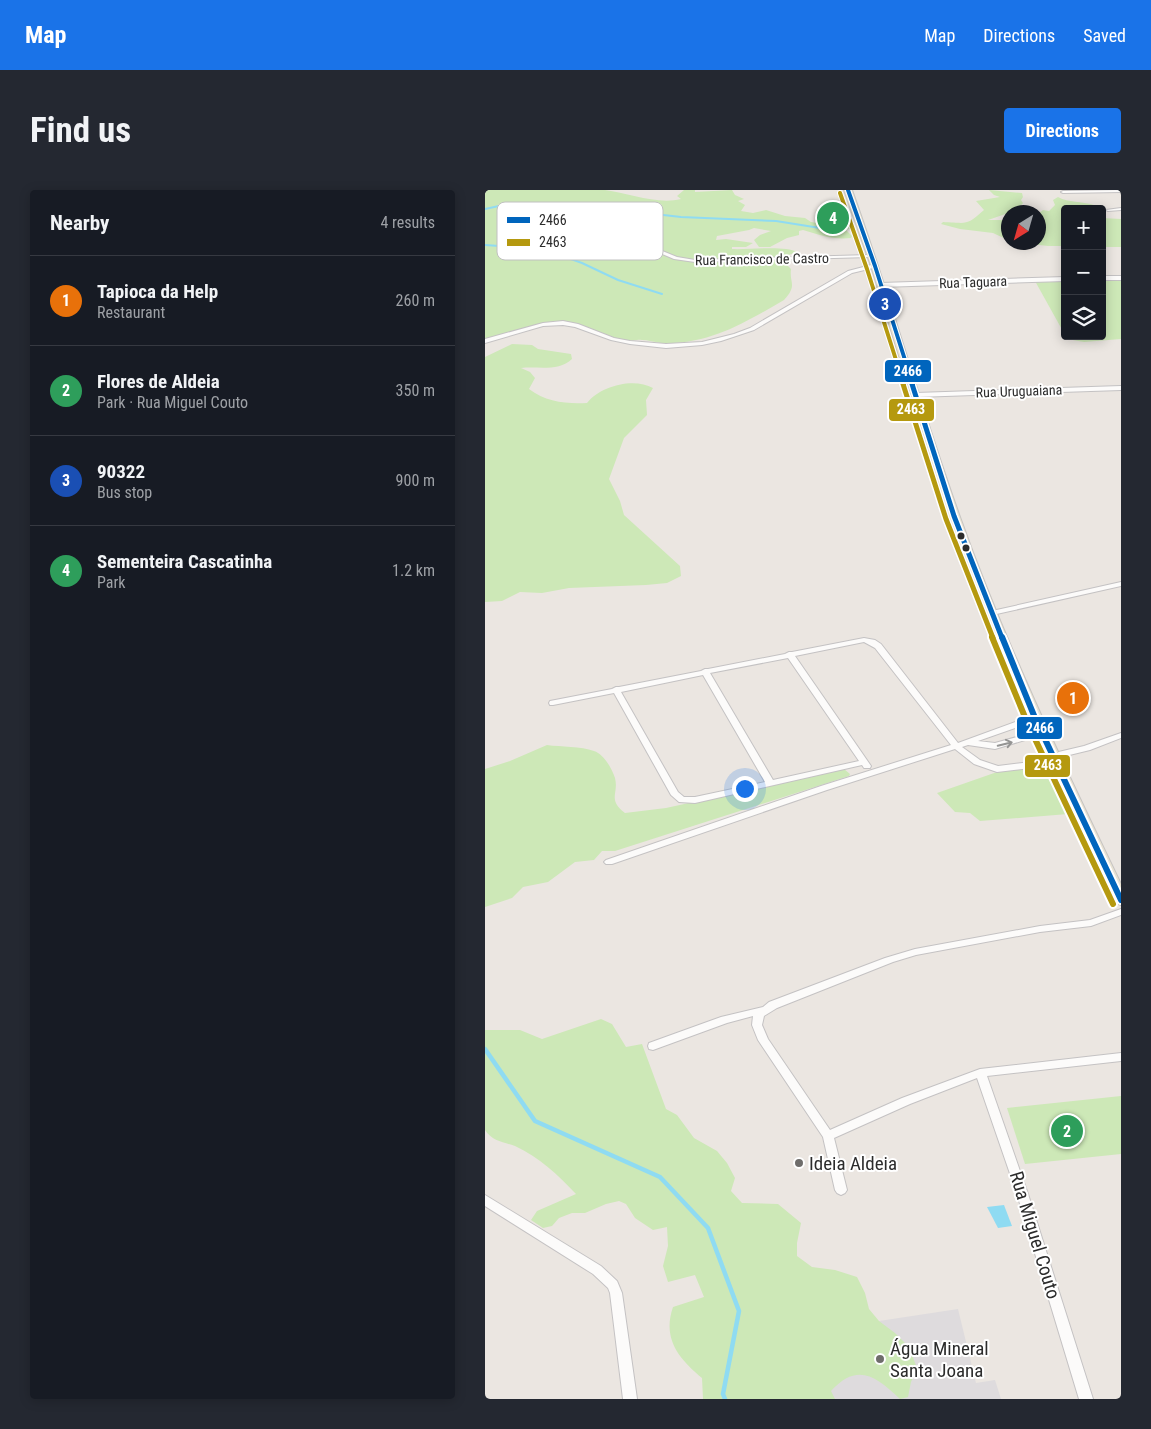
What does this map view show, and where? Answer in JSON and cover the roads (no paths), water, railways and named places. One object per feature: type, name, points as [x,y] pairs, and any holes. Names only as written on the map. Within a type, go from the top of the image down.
[{"type":"main road","points":[[848,190],[881,285],[954,516],[1041,732],[1121,900]]},
{"type":"street","points":[[1063,192],[1121,191]]},
{"type":"street","points":[[1108,210],[1121,209]]},
{"type":"street","name":"Rua Francisco de Castro","points":[[663,252],[676,258],[695,261],[873,261]]},
{"type":"street","points":[[485,341],[509,336],[548,323],[557,323],[582,326],[615,340],[643,344],[679,345],[712,342],[739,335],[752,329],[850,272],[873,261]]},
{"type":"street","points":[[1106,278],[1121,278]]},
{"type":"street","name":"Rua Taguara","points":[[881,285],[1061,279]]},
{"type":"street","name":"Rua Uruguaiana","points":[[916,395],[1121,388]]},
{"type":"street","points":[[992,613],[1121,584]]},
{"type":"street","points":[[553,702],[858,640],[875,643],[956,746],[977,762],[991,768],[1006,769],[1055,759],[1121,735]]},
{"type":"street","points":[[789,654],[871,773]]},
{"type":"street","points":[[705,671],[770,782]]},
{"type":"street","points":[[616,689],[673,793],[678,798],[689,801],[695,800],[864,762]]},
{"type":"street","points":[[609,862],[1035,718]]},
{"type":"street","points":[[967,742],[995,746],[1041,732]]},
{"type":"street","points":[[850,765],[857,777]]},
{"type":"street","points":[[653,1046],[725,1020],[764,1010],[889,960],[915,952],[1040,929],[1080,925],[1121,912]]},
{"type":"street","points":[[764,1010],[759,1014],[757,1025],[763,1040],[828,1136],[841,1190]]},
{"type":"street","points":[[828,1136],[906,1101],[980,1073],[1121,1058]]},
{"type":"street","name":"Rua Miguel Couto","points":[[980,1073],[1003,1132],[1086,1399]]},
{"type":"street","points":[[485,1200],[597,1270],[613,1285],[616,1293],[630,1399]]},
{"type":"water","points":[[1004,1205],[1012,1226],[998,1228],[987,1207]]},
{"type":"waterway","points":[[485,209],[497,206]]},
{"type":"waterway","points":[[663,215],[776,221],[820,228]]},
{"type":"waterway","points":[[485,245],[497,246]]},
{"type":"waterway","points":[[574,260],[618,280],[662,294]]},
{"type":"waterway","points":[[485,1049],[535,1121],[660,1177],[708,1228],[739,1311],[723,1394],[725,1399]]},
{"type":"place","name":"Sementeira Cascatinha","points":[[833,218]]},
{"type":"place","name":"90322","points":[[885,304]]},
{"type":"place","name":"Tapioca da Help","points":[[1073,698]]},
{"type":"place","name":"Flores de Aldeia","points":[[1067,1131]]},
{"type":"place","name":"Ideia Aldeia","points":[[799,1163]]},
{"type":"place","name":"Água Mineral Santa Joana","points":[[880,1359]]}]
